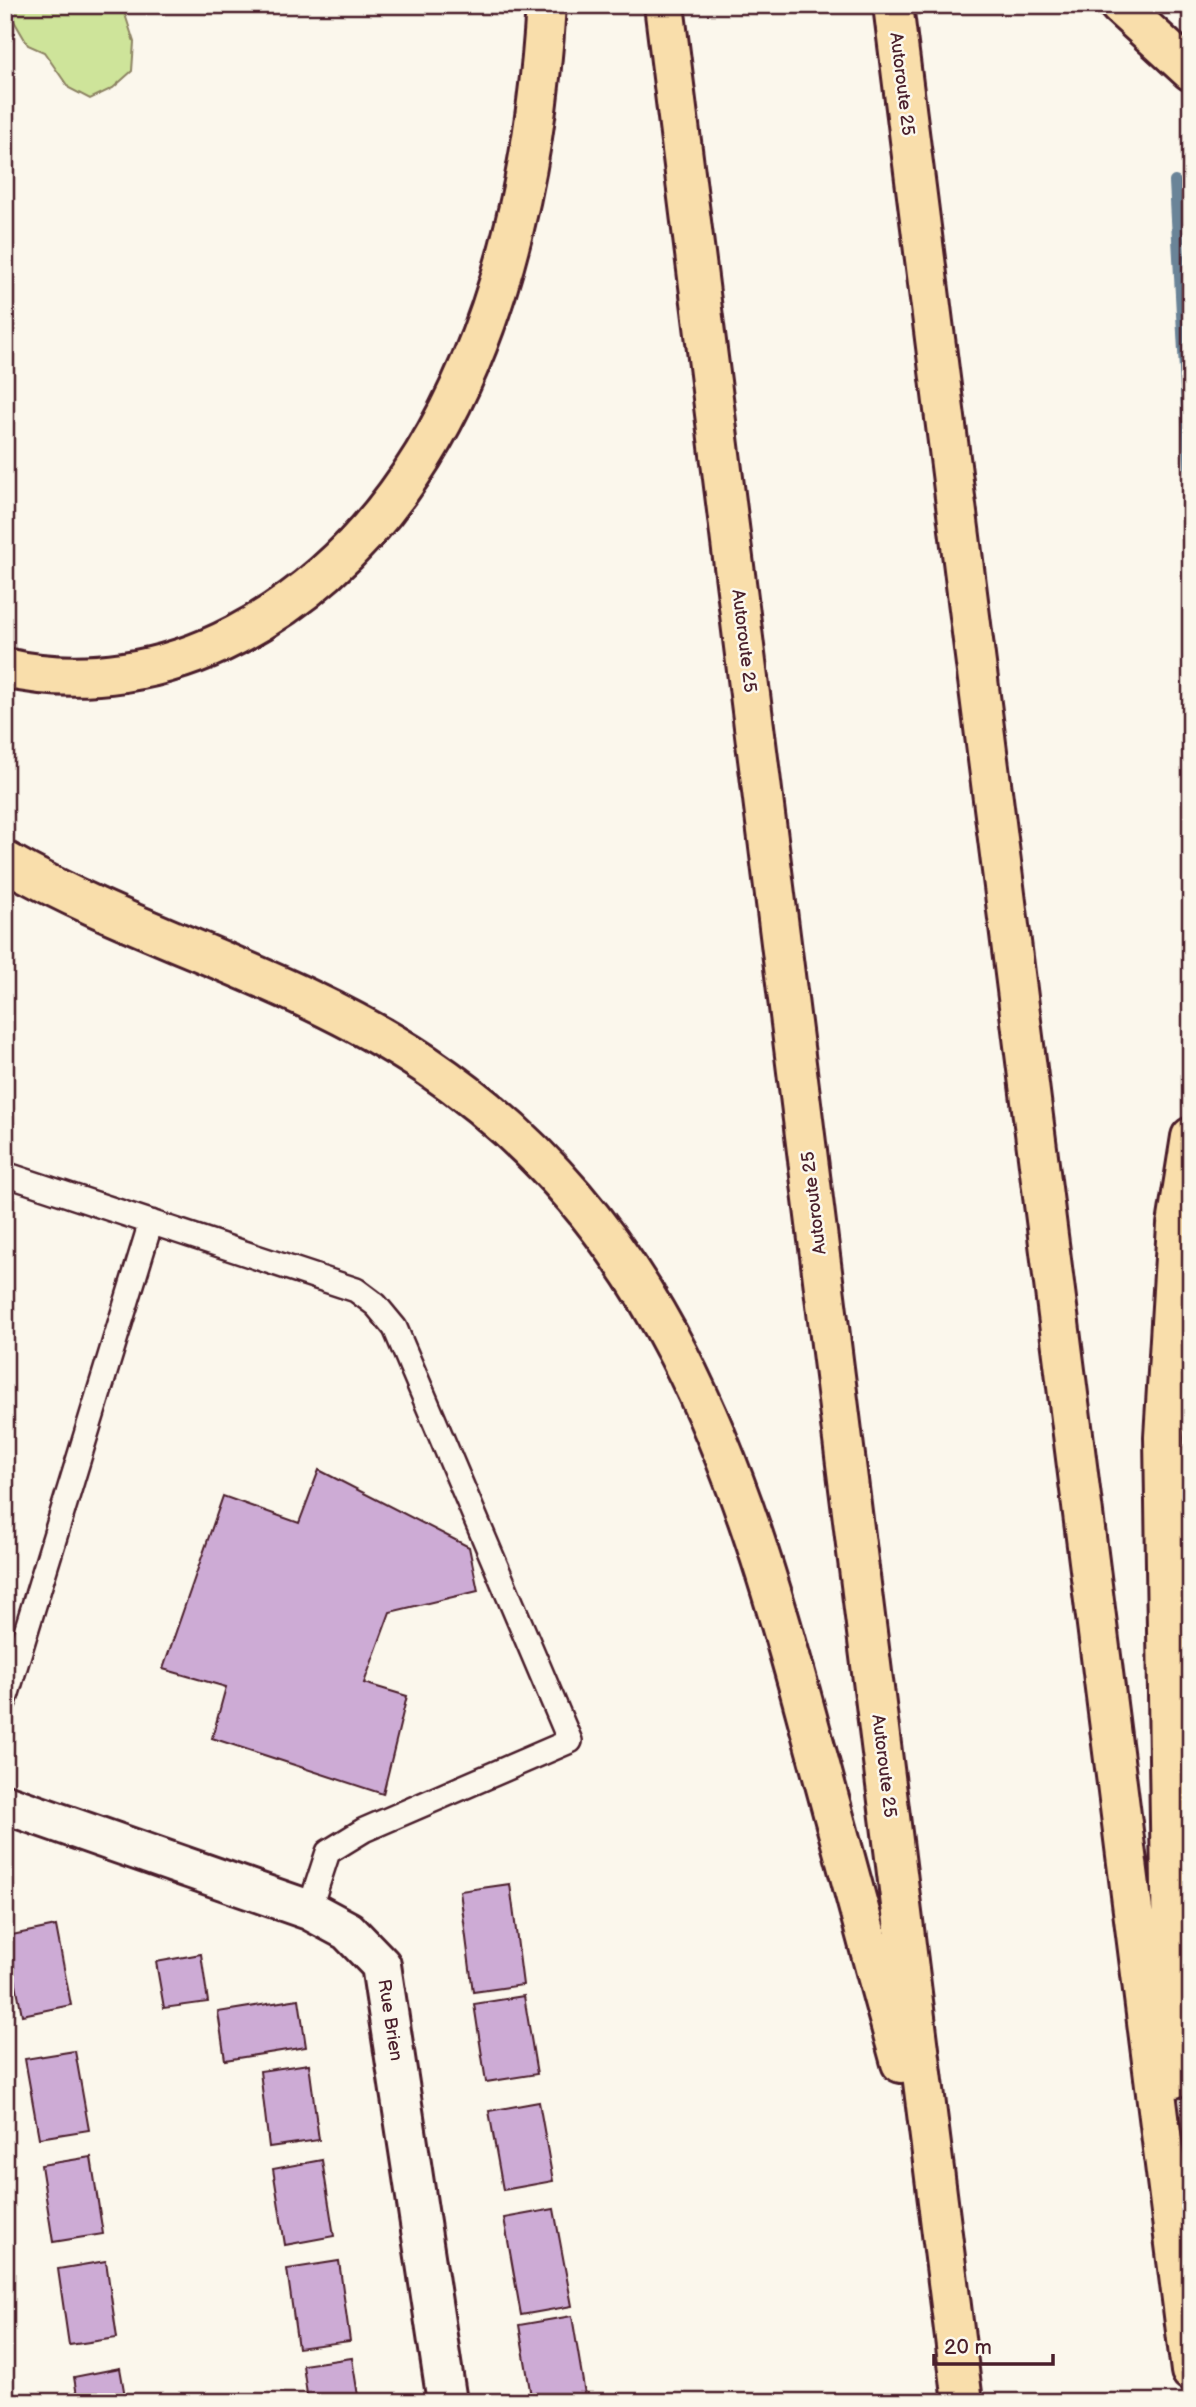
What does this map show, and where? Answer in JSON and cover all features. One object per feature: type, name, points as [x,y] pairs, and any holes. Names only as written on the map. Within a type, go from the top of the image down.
[{"type":"highway","points":[[5,668],[53,676],[92,676],[154,666],[195,655],[251,627],[284,606],[344,556],[369,531],[395,498],[443,420],[468,366],[497,288],[523,193],[532,147],[546,5]]},
{"type":"highway","name":"Autoroute 25","points":[[664,5],[963,2402]]},
{"type":"highway","name":"Autoroute 25","points":[[893,5],[1191,2371]]},
{"type":"highway","points":[[1119,5],[1191,71]]},
{"type":"highway","points":[[5,861],[157,934],[317,1003],[393,1044],[456,1086],[518,1137],[563,1183],[610,1241],[670,1337],[704,1407],[751,1524],[786,1637],[938,2197]]},
{"type":"highway","points":[[1177,2255],[1164,1437],[1177,1225],[1191,1137]]},
{"type":"street","name":"Rue Brien","points":[[5,1804],[309,1910],[348,1931],[381,1965],[447,2402]]},
{"type":"lane","points":[[5,1174],[356,1290],[376,1305],[395,1328],[570,1741],[364,1830],[328,1852],[309,1910]]},
{"type":"lane","points":[[5,1700],[151,1222]]},
{"type":"green space","points":[[10,5],[122,5],[134,42],[132,71],[113,88],[90,99],[69,88],[44,52],[28,45],[14,21]]},
{"type":"building","points":[[319,1470],[469,1547],[478,1591],[390,1612],[364,1683],[407,1696],[383,1794],[212,1738],[226,1687],[163,1669],[223,1496],[299,1523]]},
{"type":"building","points":[[510,1884],[523,1985],[473,1992],[460,1891]]},
{"type":"building","points":[[56,1926],[71,2005],[22,2015],[7,1936]]},
{"type":"building","points":[[201,1954],[208,2002],[164,2008],[156,1962]]},
{"type":"building","points":[[524,1996],[537,2074],[486,2082],[474,2004]]},
{"type":"building","points":[[299,1999],[306,2047],[225,2060],[218,2012]]},
{"type":"building","points":[[75,2051],[89,2130],[39,2138],[25,2059]]},
{"type":"building","points":[[309,2064],[319,2140],[269,2147],[260,2071]]},
{"type":"building","points":[[539,2102],[553,2181],[503,2190],[489,2111]]},
{"type":"building","points":[[91,2157],[103,2234],[53,2242],[41,2165]]},
{"type":"building","points":[[322,2160],[334,2236],[285,2245],[273,2169]]},
{"type":"building","points":[[554,2209],[572,2306],[521,2315],[504,2218]]},
{"type":"building","points":[[106,2261],[117,2338],[69,2345],[58,2269]]},
{"type":"building","points":[[339,2261],[350,2341],[298,2348],[287,2269]]},
{"type":"building","points":[[572,2316],[585,2394],[532,2402],[519,2325]]},
{"type":"building","points":[[352,2358],[359,2402],[308,2402],[303,2365]]},
{"type":"building","points":[[120,2368],[126,2402],[78,2402],[74,2377]]},
{"type":"waterway","points":[[1175,182],[1191,483]]}]
